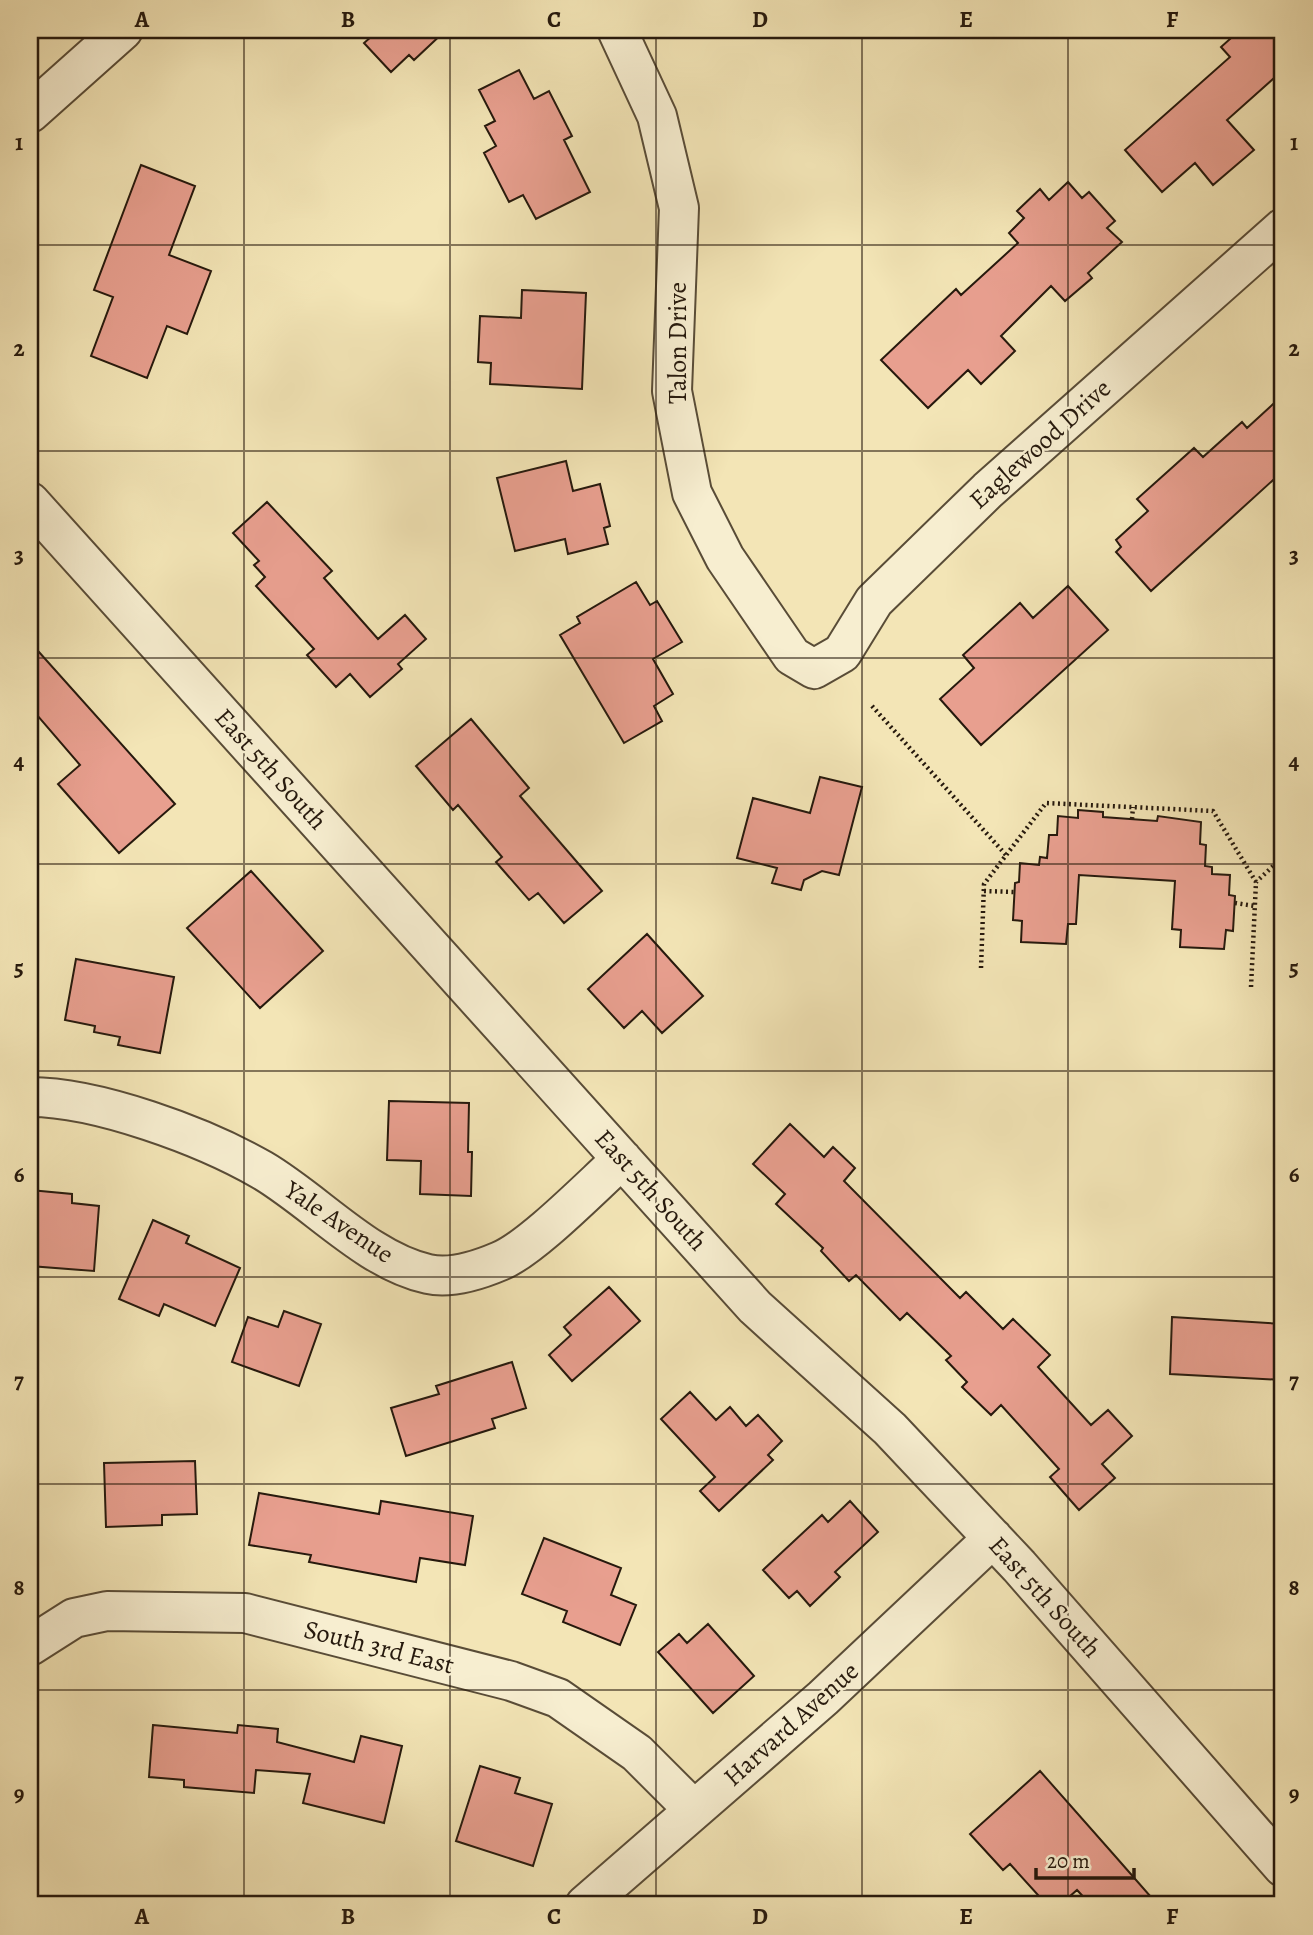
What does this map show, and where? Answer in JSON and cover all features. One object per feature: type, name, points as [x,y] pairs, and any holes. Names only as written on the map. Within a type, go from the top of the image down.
[{"type":"street","points":[[30,113],[124,30]]},
{"type":"street","name":"Talon Drive","points":[[617,30],[657,116],[679,208],[672,391],[692,493],[725,558],[792,656],[811,668]]},
{"type":"street","name":"Eaglewood Drive","points":[[811,668],[842,653],[874,601],[988,490],[1283,228]]},
{"type":"street","name":"East 5th South","points":[[30,502],[755,1307],[890,1429],[993,1538],[1283,1867]]},
{"type":"street","name":"Yale Avenue","points":[[30,1097],[48,1097],[127,1114],[205,1143],[261,1169],[319,1208],[370,1248],[427,1274],[447,1276],[502,1261],[622,1159]]},
{"type":"street","name":"Harvard Avenue","points":[[584,1905],[823,1698],[993,1538]]},
{"type":"street","name":"South 3rd East","points":[[30,1646],[74,1618],[107,1611],[246,1614],[511,1681],[558,1698],[637,1753],[694,1810]]},
{"type":"path","points":[[872,706],[1006,855]]},
{"type":"path","points":[[981,968],[984,884],[1046,803],[1213,811],[1256,882],[1251,987]]},
{"type":"path","points":[[1132,819],[1133,807]]},
{"type":"path","points":[[1256,882],[1283,857]]},
{"type":"path","points":[[984,891],[1015,892]]},
{"type":"path","points":[[1235,903],[1255,906]]},
{"type":"building","points":[[379,30],[446,30],[414,60],[409,55],[391,72],[364,43]]},
{"type":"building","points":[[1240,30],[1283,30],[1283,70],[1227,120],[1254,150],[1213,185],[1195,163],[1162,192],[1125,150],[1230,57],[1221,47]]},
{"type":"building","points":[[519,70],[534,99],[549,91],[572,136],[564,140],[590,192],[536,219],[523,195],[509,202],[484,153],[496,146],[485,126],[495,121],[479,90]]},
{"type":"building","points":[[141,165],[195,186],[169,255],[211,271],[187,334],[167,326],[147,378],[91,356],[113,297],[94,290]]},
{"type":"building","points":[[1068,182],[1082,198],[1089,192],[1115,221],[1107,228],[1122,242],[1088,273],[1092,278],[1065,301],[1051,286],[1001,336],[1015,351],[981,384],[968,370],[928,408],[881,360],[956,289],[961,295],[1018,243],[1009,233],[1024,218],[1017,211],[1040,189],[1049,200]]},
{"type":"building","points":[[522,290],[586,293],[582,389],[490,384],[491,363],[478,362],[480,316],[521,318]]},
{"type":"building","points":[[1283,395],[1283,471],[1151,591],[1116,552],[1121,547],[1116,540],[1148,511],[1137,499],[1194,448],[1203,457],[1242,422],[1247,428]]},
{"type":"building","points":[[566,461],[573,491],[600,484],[610,526],[604,528],[608,544],[568,554],[565,539],[515,551],[497,478]]},
{"type":"building","points":[[267,502],[332,571],[324,578],[378,639],[405,615],[426,639],[398,664],[402,669],[370,697],[350,674],[336,687],[307,655],[314,649],[256,586],[265,577],[254,565],[259,561],[233,533]]},
{"type":"building","points":[[636,582],[650,605],[657,601],[682,642],[653,659],[673,694],[654,706],[662,721],[624,743],[560,635],[580,623],[577,617]]},
{"type":"building","points":[[1068,586],[1108,630],[981,745],[940,699],[974,668],[963,655],[1020,603],[1033,618]]},
{"type":"building","points":[[30,642],[175,804],[119,853],[58,784],[80,765],[30,707]]},
{"type":"building","points":[[471,719],[529,788],[520,796],[602,891],[564,923],[538,893],[529,900],[496,862],[502,857],[458,805],[453,810],[416,766]]},
{"type":"building","points":[[820,777],[862,787],[839,875],[822,871],[804,880],[801,890],[772,883],[777,868],[737,858],[753,798],[810,813]]},
{"type":"building","points":[[1078,810],[1103,812],[1103,817],[1157,821],[1158,816],[1201,822],[1200,844],[1206,845],[1205,866],[1212,867],[1212,874],[1230,875],[1229,895],[1235,896],[1233,931],[1226,930],[1224,949],[1180,947],[1181,930],[1172,929],[1175,881],[1079,875],[1076,924],[1068,924],[1066,944],[1021,942],[1022,921],[1013,920],[1015,883],[1019,882],[1020,863],[1039,865],[1040,857],[1047,858],[1049,835],[1057,835],[1058,816],[1078,818]]},
{"type":"building","points":[[251,871],[323,951],[260,1008],[187,928]]},
{"type":"building","points":[[647,934],[703,996],[662,1033],[642,1011],[624,1028],[588,989]]},
{"type":"building","points":[[76,959],[174,977],[160,1053],[118,1045],[120,1037],[94,1032],[95,1026],[65,1020]]},
{"type":"building","points":[[389,1101],[469,1103],[471,1196],[420,1194],[421,1161],[387,1160]]},
{"type":"building","points":[[790,1124],[824,1157],[833,1147],[855,1168],[844,1181],[960,1298],[966,1292],[1003,1329],[1013,1319],[1050,1355],[1038,1367],[1091,1425],[1108,1410],[1132,1436],[1102,1464],[1115,1478],[1079,1510],[1050,1477],[1059,1469],[1001,1405],[991,1415],[962,1387],[967,1382],[946,1360],[951,1356],[907,1313],[900,1320],[856,1275],[849,1281],[821,1251],[823,1248],[776,1204],[785,1194],[753,1164]]},
{"type":"building","points":[[30,1190],[72,1194],[72,1203],[99,1206],[94,1271],[30,1266]]},
{"type":"building","points":[[153,1220],[189,1236],[186,1243],[240,1268],[215,1326],[164,1304],[159,1316],[119,1299]]},
{"type":"building","points":[[609,1287],[640,1321],[572,1381],[549,1355],[571,1335],[564,1327]]},
{"type":"building","points":[[284,1311],[321,1324],[299,1386],[232,1362],[248,1317],[278,1327]]},
{"type":"building","points":[[1172,1317],[1283,1324],[1283,1380],[1170,1374]]},
{"type":"building","points":[[512,1362],[526,1408],[492,1419],[495,1428],[406,1456],[391,1408],[439,1394],[436,1386]]},
{"type":"building","points":[[690,1392],[716,1420],[730,1407],[746,1426],[758,1415],[782,1441],[768,1455],[773,1460],[719,1511],[700,1491],[715,1477],[661,1419]]},
{"type":"building","points":[[195,1461],[197,1514],[162,1515],[162,1525],[106,1527],[104,1463]]},
{"type":"building","points":[[259,1493],[379,1514],[381,1501],[473,1516],[465,1565],[420,1558],[416,1582],[309,1562],[311,1555],[249,1545]]},
{"type":"building","points":[[850,1501],[878,1532],[835,1572],[840,1577],[810,1606],[797,1591],[789,1598],[763,1570],[822,1515],[828,1522]]},
{"type":"building","points":[[544,1538],[621,1568],[611,1595],[636,1605],[620,1645],[563,1622],[567,1611],[522,1594]]},
{"type":"building","points":[[708,1624],[754,1676],[713,1713],[658,1652],[679,1634],[687,1643]]},
{"type":"building","points":[[153,1725],[237,1733],[238,1725],[278,1729],[277,1742],[354,1762],[361,1736],[402,1746],[384,1823],[303,1803],[310,1774],[256,1770],[254,1793],[184,1787],[184,1780],[149,1777]]},
{"type":"building","points":[[480,1766],[520,1778],[515,1793],[552,1804],[533,1866],[456,1841]]},
{"type":"building","points":[[1040,1771],[1158,1905],[1091,1905],[1077,1890],[1060,1905],[1047,1905],[1010,1864],[1003,1870],[970,1834]]}]
